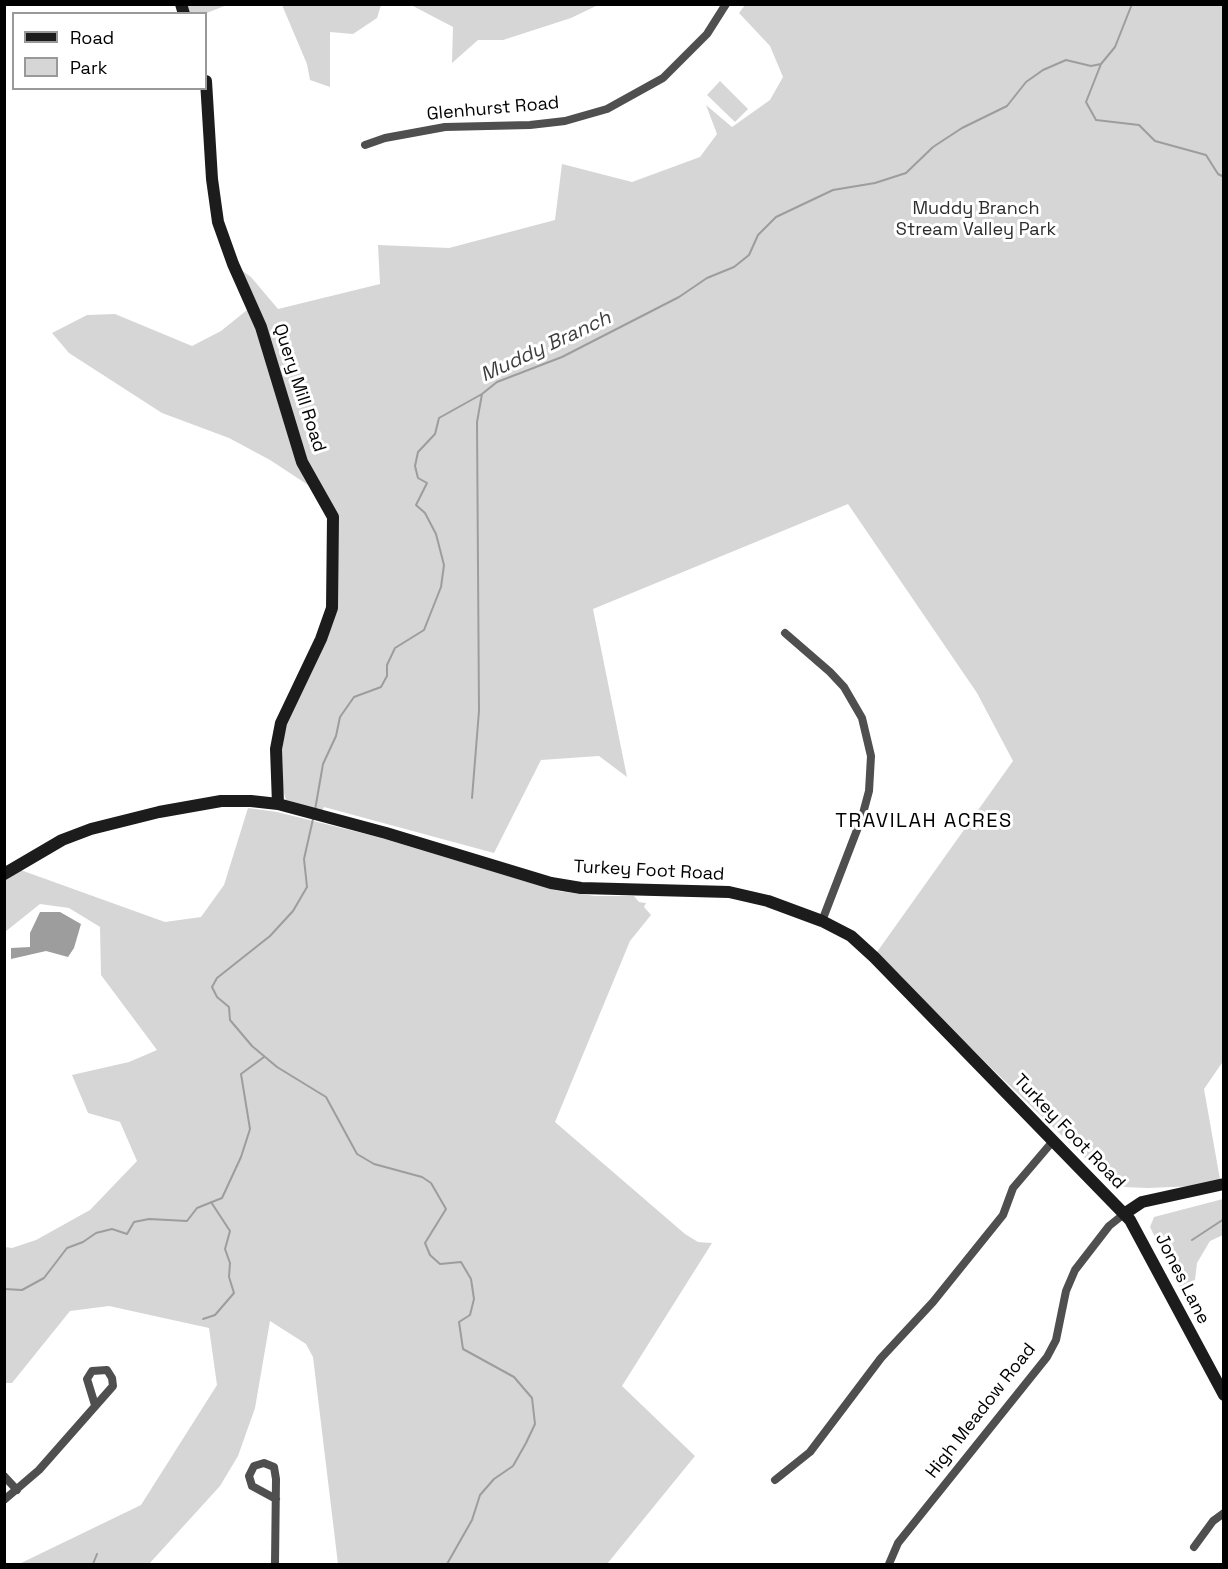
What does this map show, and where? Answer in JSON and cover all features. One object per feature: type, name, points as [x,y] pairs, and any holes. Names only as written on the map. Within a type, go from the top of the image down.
[{"type":"street","name":"Glenhurst Road","points":[[365,145],[385,138],[446,127],[530,125],[565,121],[607,110],[663,78],[707,34],[726,4]]},
{"type":"street","name":"Query Mill Road","points":[[207,90],[212,178],[218,222],[233,264],[261,327],[303,462],[333,518],[332,608],[321,639],[281,723],[276,750],[278,804]]},
{"type":"street","points":[[785,633],[844,687],[862,718],[871,756],[869,791],[862,818],[822,921]]},
{"type":"street","name":"Turkey Foot Road","points":[[4,874],[62,840],[91,829],[159,812],[221,801],[278,804],[551,883],[581,888],[729,892],[768,901],[822,921],[851,936],[1124,1214],[1142,1202],[1224,1184]]},
{"type":"street","points":[[776,1480],[810,1452],[881,1358],[933,1302],[1003,1215],[1013,1188],[1053,1141]]},
{"type":"street","name":"Jones Lane","points":[[1124,1214],[1134,1224],[1224,1395]]},
{"type":"street","name":"High Meadow Road","points":[[889,1564],[898,1543],[1047,1357],[1056,1340],[1066,1291],[1075,1270],[1109,1226],[1124,1214]]},
{"type":"street","points":[[4,1500],[39,1470],[95,1405]]},
{"type":"street","points":[[4,1476],[17,1490]]},
{"type":"street","points":[[276,1499],[276,1564]]},
{"type":"street","points":[[1194,1547],[1213,1521],[1224,1513]]},
{"type":"green space","points":[[381,4],[377,18],[353,34],[330,32],[330,87],[310,80],[307,64],[282,5]]},
{"type":"green space","points":[[181,5],[227,5],[207,13],[184,12]]},
{"type":"green space","points":[[382,5],[598,5],[571,18],[503,40],[478,40],[452,63],[453,27],[413,6]]},
{"type":"green space","name":"Muddy Branch Stream Valley Park","points":[[745,5],[1223,5],[1224,1060],[1204,1089],[1221,1185],[1123,1187],[1104,1176],[986,1063],[877,952],[1013,761],[977,693],[848,504],[593,609],[627,777],[599,756],[541,760],[494,853],[324,807],[322,811],[286,800],[283,790],[282,750],[286,725],[335,607],[328,498],[270,460],[229,438],[162,413],[69,353],[52,333],[87,315],[115,314],[192,346],[221,331],[252,306],[233,264],[251,277],[278,309],[380,284],[378,245],[449,248],[555,220],[562,164],[632,182],[700,157],[717,134],[706,105],[732,127],[770,100],[783,77],[770,46],[739,13]]},
{"type":"green space","points":[[720,81],[748,109],[735,122],[707,95]]},
{"type":"green space","points":[[248,808],[277,812],[378,837],[558,891],[595,896],[634,896],[639,902],[646,903],[644,907],[651,915],[630,941],[555,1122],[685,1234],[698,1242],[712,1243],[622,1386],[695,1456],[607,1564],[338,1564],[313,1357],[306,1344],[270,1321],[255,1408],[238,1456],[220,1486],[149,1564],[19,1564],[141,1505],[217,1385],[209,1328],[109,1306],[70,1311],[12,1383],[5,1383],[5,1247],[12,1248],[36,1240],[90,1210],[137,1161],[120,1122],[88,1113],[72,1075],[129,1062],[157,1050],[101,975],[100,927],[69,908],[40,904],[5,932],[5,874],[15,868],[165,922],[201,917],[224,885]]},
{"type":"green space","points":[[1223,1199],[1223,1235],[1210,1241],[1197,1263],[1195,1280],[1180,1287],[1150,1227],[1154,1217]]},
{"type":"shaded area","points":[[40,912],[60,912],[81,924],[74,948],[68,957],[46,951],[11,959],[11,948],[30,947],[30,933]]},
{"type":"waterway","name":"Muddy Branch","points":[[315,810],[323,764],[336,736],[340,717],[354,697],[381,687],[387,676],[387,665],[395,648],[424,630],[441,587],[444,565],[436,534],[425,513],[416,505],[427,483],[418,478],[415,466],[418,452],[435,434],[439,418],[482,394],[497,382],[562,357],[679,297],[707,278],[734,267],[749,255],[758,235],[776,217],[833,190],[875,183],[906,173],[933,147],[962,128],[1007,106],[1026,82],[1043,70],[1066,60],[1091,66],[1101,64],[1115,47],[1132,4]]},
{"type":"waterway","points":[[1101,64],[1086,102],[1096,120],[1139,125],[1155,141],[1206,155],[1218,174],[1224,177]]},
{"type":"waterway","points":[[472,798],[479,711],[477,422],[482,394]]},
{"type":"waterway","name":"Muddy Branch","points":[[313,819],[304,859],[307,887],[293,911],[270,936],[217,978],[212,987],[217,997],[229,1007],[230,1020],[252,1046],[277,1067],[326,1097],[357,1154],[374,1164],[422,1177],[431,1183],[446,1209],[425,1243],[430,1255],[440,1264],[461,1262],[471,1279],[474,1299],[470,1315],[459,1322],[463,1349],[514,1377],[532,1398],[535,1424],[526,1443],[513,1466],[494,1479],[480,1495],[472,1520],[447,1564]]},
{"type":"waterway","points":[[4,1289],[22,1290],[44,1278],[67,1248],[83,1242],[96,1233],[112,1229],[127,1234],[134,1222],[149,1219],[187,1221],[197,1208],[222,1198],[241,1157],[250,1129],[241,1074],[264,1057]]},
{"type":"waterway","points":[[203,1319],[215,1315],[234,1293],[229,1277],[230,1263],[225,1249],[230,1231],[211,1202]]},
{"type":"waterway","points":[[1192,1240],[1224,1219]]},
{"type":"waterway","points":[[93,1564],[97,1554]]},
{"type":"district","name":"TRAVILAH ACRES","points":[[924,822]]}]
